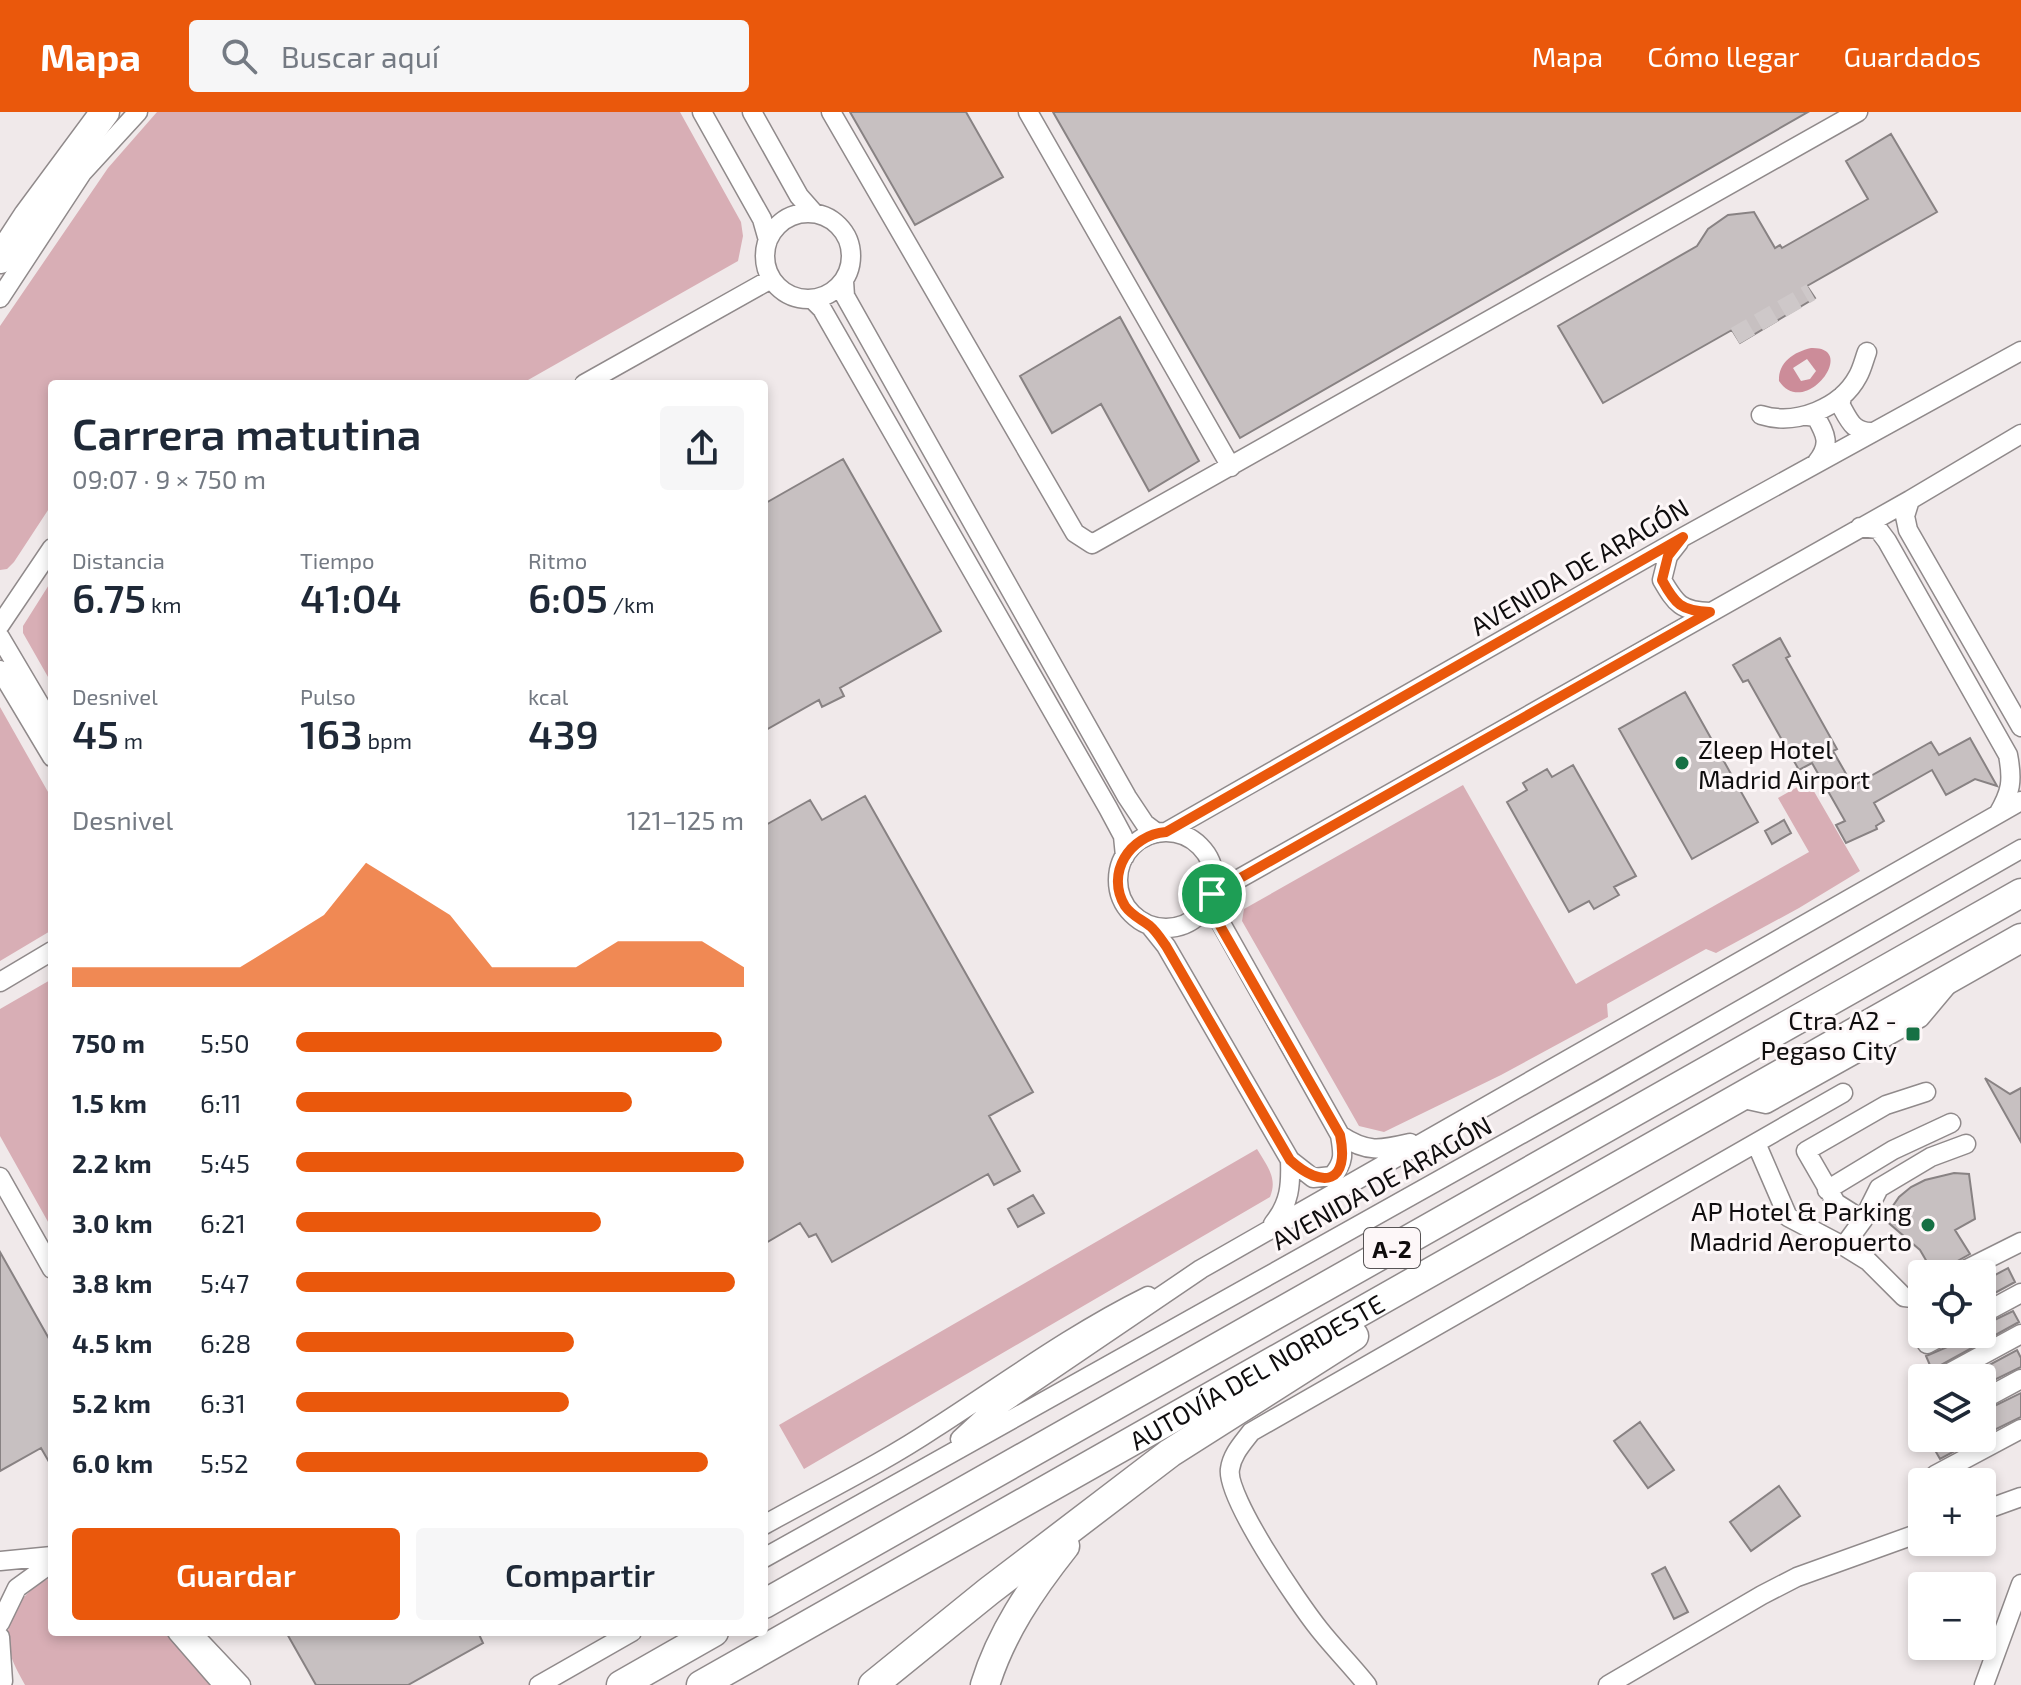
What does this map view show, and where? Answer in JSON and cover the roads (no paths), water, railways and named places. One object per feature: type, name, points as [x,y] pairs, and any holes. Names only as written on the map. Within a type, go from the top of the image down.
[{"type":"highway","points":[[0,259],[105,112]]},
{"type":"highway","name":"AUTOVÍA DEL NORDESTE","points":[[768,1602],[2021,893]]},
{"type":"highway","name":"AUTOVÍA DEL NORDESTE","points":[[701,1685],[2021,938]]},
{"type":"highway","points":[[873,1685],[989,1591],[1170,1453],[1640,1154]]},
{"type":"highway","points":[[985,1685],[993,1658],[1028,1593],[1065,1546],[1170,1453]]},
{"type":"highway","points":[[621,1685],[707,1636]]},
{"type":"street","points":[[0,298],[82,173],[138,112]]},
{"type":"street","points":[[702,112],[762,219],[768,240]]},
{"type":"street","points":[[752,112],[799,196],[814,213]]},
{"type":"street","points":[[831,112],[1075,533],[1092,544],[1858,112]]},
{"type":"street","points":[[1028,112],[1231,467]]},
{"type":"street","points":[[844,281],[825,296],[812,299],[788,295],[771,279],[766,266],[768,240],[787,219],[814,213],[839,226],[848,239],[851,253],[850,267],[844,281],[845,296],[1127,797],[1145,824],[1194,841],[1212,865],[1214,879],[1211,898],[1340,1135],[1341,1165],[1332,1176],[1313,1178],[1290,1160],[1166,946],[1150,926],[1127,909],[1121,897],[1119,869],[1125,856],[1133,845],[1162,832]]},
{"type":"street","points":[[591,380],[771,279]]},
{"type":"street","points":[[812,299],[822,309],[1108,808],[1123,836],[1125,856]]},
{"type":"street","points":[[1808,416],[1843,395],[1858,377],[1867,352]]},
{"type":"street","name":"AVENIDA DE ARAGÓN","points":[[1162,832],[1683,537],[2019,353]]},
{"type":"street","points":[[1843,395],[1840,404],[1854,428],[1862,433],[1873,432]]},
{"type":"street","points":[[1761,415],[1774,419],[1816,417],[1827,437],[1823,455],[1816,464]]},
{"type":"street","points":[[1150,926],[1167,929],[1184,925],[1198,916],[1211,898],[2021,434]]},
{"type":"street","points":[[1910,500],[1905,516],[1908,530],[2021,727]]},
{"type":"street","points":[[1860,527],[1878,529],[1887,541],[2008,755],[2010,795],[1997,815]]},
{"type":"street","points":[[1683,537],[1668,556],[1662,580],[1674,601],[1690,612],[1710,612]]},
{"type":"street","points":[[0,625],[48,554]]},
{"type":"street","points":[[0,637],[48,718]]},
{"type":"street","points":[[0,670],[48,750]]},
{"type":"street","points":[[941,1458],[986,1415],[1201,1269],[2021,801]]},
{"type":"street","name":"AVENIDA DE ARAGÓN","points":[[768,1556],[1602,1089],[2021,849]]},
{"type":"street","points":[[0,982],[48,953]]},
{"type":"street","points":[[1863,1220],[1836,1203],[1806,1151],[1886,1105],[1926,1092]]},
{"type":"street","points":[[1367,1685],[1318,1627],[1234,1495],[1229,1470],[1237,1449],[1251,1432],[1843,1093]]},
{"type":"street","points":[[1827,1190],[1893,1150],[1951,1123]]},
{"type":"street","points":[[1340,1135],[1377,1150],[1428,1138]]},
{"type":"street","points":[[1756,1143],[1788,1217],[1868,1261],[1908,1297]]},
{"type":"street","points":[[1847,1248],[1849,1239],[1863,1220],[1879,1188],[1931,1157],[1966,1144]]},
{"type":"street","points":[[1270,1228],[1284,1210],[1291,1187],[1290,1160]]},
{"type":"street","points":[[0,1177],[48,1262]]},
{"type":"street","points":[[1985,1260],[2021,1242]]},
{"type":"street","points":[[768,1523],[932,1430],[1123,1308],[1201,1269]]},
{"type":"street","points":[[1996,1306],[2021,1293]]},
{"type":"street","points":[[1966,1364],[2021,1334]]},
{"type":"street","points":[[1996,1392],[2021,1379]]},
{"type":"street","points":[[1948,1468],[2021,1429]]},
{"type":"street","points":[[1996,1506],[2021,1497]]},
{"type":"street","points":[[1608,1685],[1797,1577],[1908,1537]]},
{"type":"street","points":[[0,1561],[48,1556]]},
{"type":"street","points":[[0,1623],[17,1588],[48,1567]]},
{"type":"street","points":[[1984,1685],[2021,1584]]},
{"type":"street","points":[[180,1636],[223,1685]]},
{"type":"street","points":[[195,1636],[241,1685]]},
{"type":"street","points":[[539,1685],[625,1636]]},
{"type":"street","points":[[0,1637],[2,1681]]},
{"type":"tunnel","points":[[1735,336],[1811,292]]},
{"type":"place","name":"Zleep Hotel Madrid Airport","points":[[1682,763]]},
{"type":"place","name":"Ctra. A2 - Pegaso City","points":[[1913,1034]]},
{"type":"place","name":"AP Hotel & Parking Madrid Aeropuerto","points":[[1928,1225]]}]
